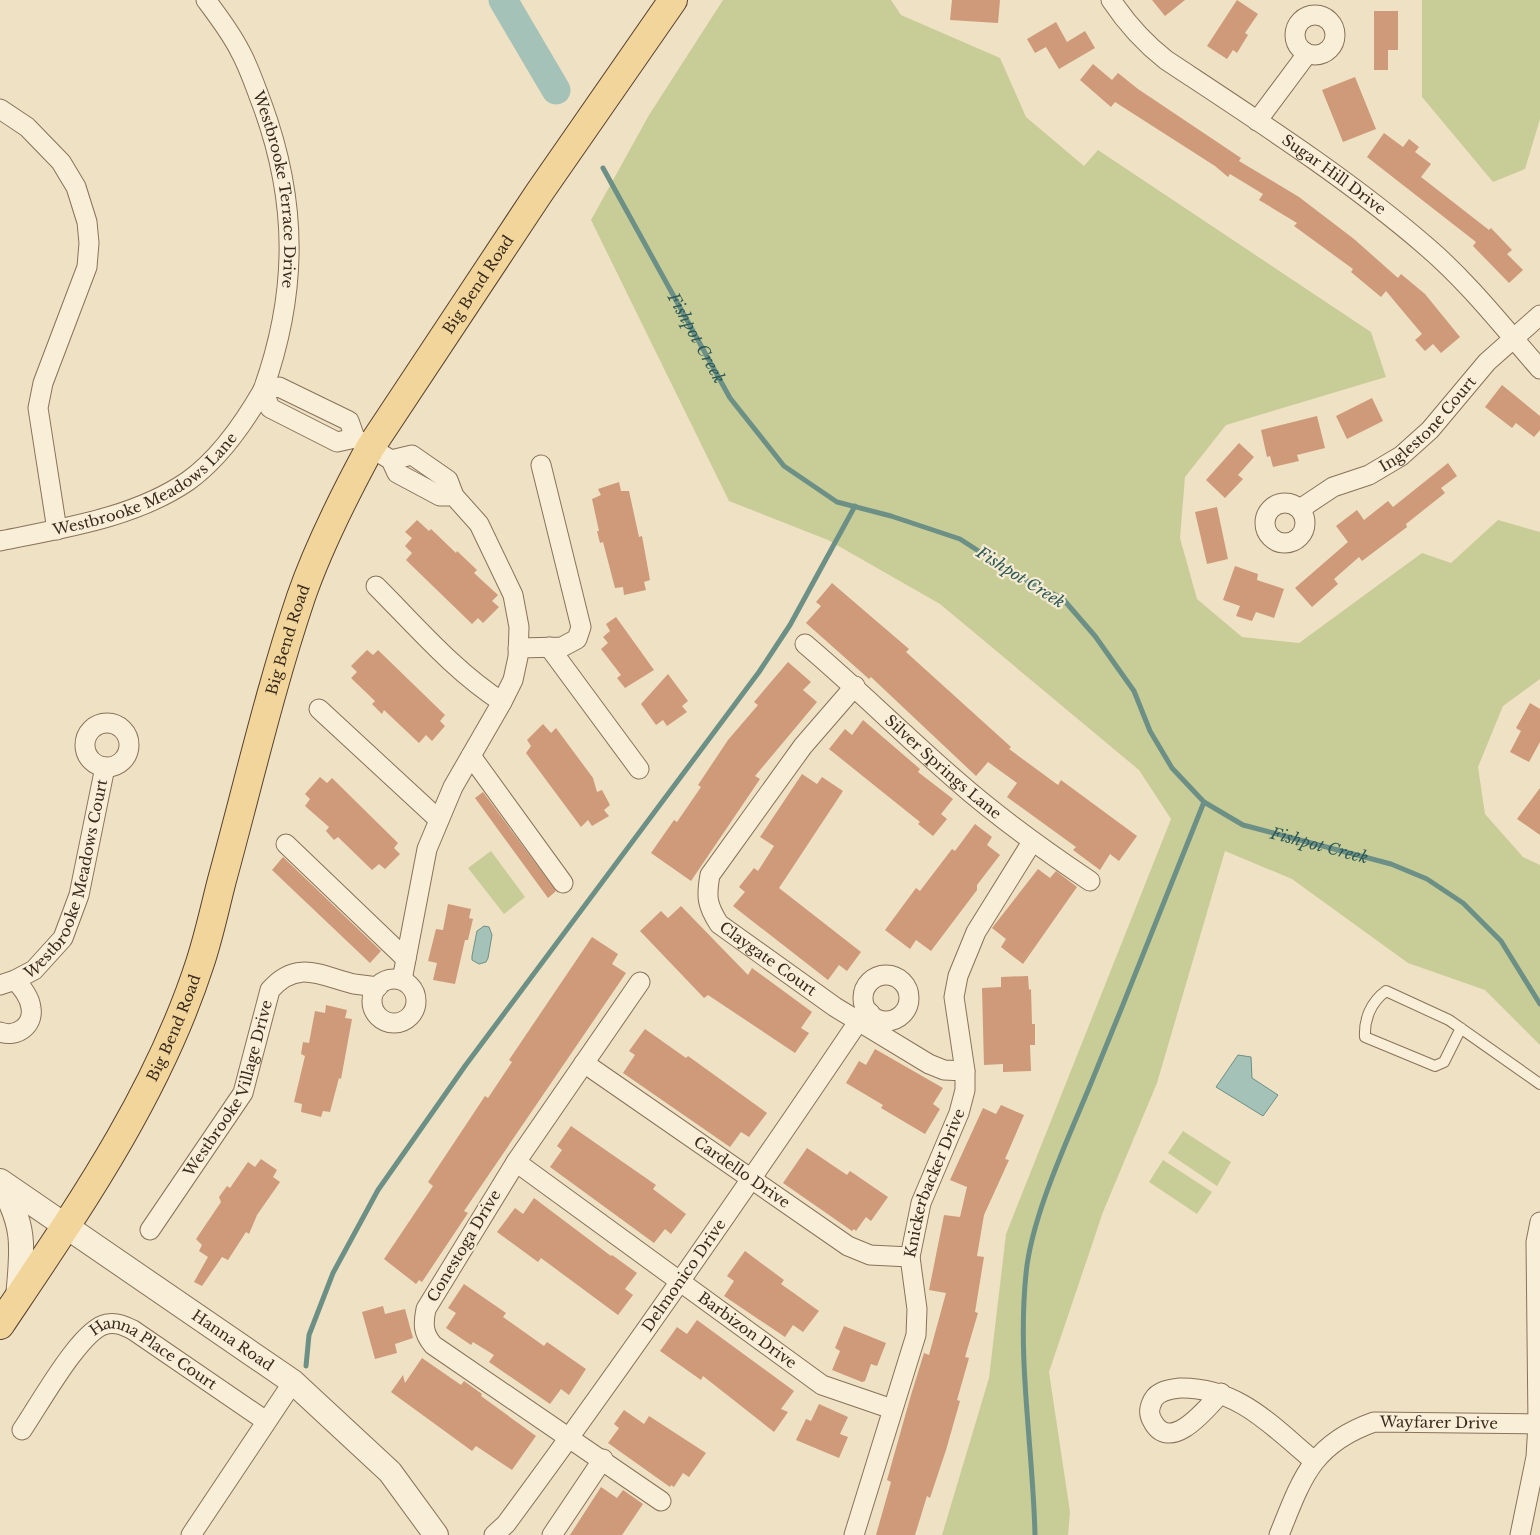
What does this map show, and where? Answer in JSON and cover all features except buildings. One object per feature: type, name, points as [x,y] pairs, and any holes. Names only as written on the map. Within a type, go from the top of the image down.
[{"type":"main road","name":"Big Bend Road","points":[[0,1325],[67,1225],[123,1134],[155,1074],[181,1014],[200,963],[283,656],[321,544],[372,449],[539,192],[673,0]]},
{"type":"street","name":"Westbrooke Terrace Drive","points":[[206,0],[240,51],[253,79],[276,145],[288,210],[289,254],[284,320],[277,352],[263,390]]},
{"type":"street","name":"Sugar Hill Drive","points":[[1112,0],[1128,25],[1147,45],[1350,185],[1428,248],[1516,338],[1540,369]]},
{"type":"street","points":[[1257,121],[1307,54]]},
{"type":"street","points":[[0,109],[27,127],[61,162],[76,187],[87,222],[89,242],[87,267],[44,383],[38,408],[57,530]]},
{"type":"street","name":"Inglestone Court","points":[[1300,508],[1333,487],[1369,475],[1401,456],[1430,430],[1486,362],[1516,338],[1540,315]]},
{"type":"street","points":[[263,390],[270,408],[337,442],[372,449],[397,473],[440,496],[454,496],[479,524],[513,595],[519,627],[513,680],[438,819],[427,850],[402,980],[414,989],[416,1003],[411,1016],[399,1023],[385,1021],[375,1012],[372,997],[378,987]]},
{"type":"street","name":"Westbrooke Meadows Lane","points":[[0,541],[57,530],[131,510],[160,498],[189,480],[229,440],[250,412],[263,390]]},
{"type":"street","points":[[518,648],[562,647],[577,639],[581,627],[541,465]]},
{"type":"street","points":[[376,586],[462,672],[502,702]]},
{"type":"street","name":"Silver Springs Lane","points":[[805,644],[855,686],[957,781],[1032,842],[1090,881]]},
{"type":"street","points":[[549,647],[639,769]]},
{"type":"street","name":"Claygate Court","points":[[855,686],[797,753],[710,875],[707,892],[710,909],[719,924],[864,1017],[929,1064],[944,1070],[965,1070]]},
{"type":"street","points":[[319,709],[438,819]]},
{"type":"street","points":[[471,756],[562,883]]},
{"type":"street","name":"Westbrooke Meadows Court","points":[[0,1032],[9,1035],[16,1033],[28,1023],[31,1016],[29,1001],[8,982],[34,970],[46,958],[63,938],[73,917],[106,767]]},
{"type":"street","name":"Knickerbacker Drive","points":[[854,1535],[916,1336],[917,1310],[910,1257],[920,1203],[959,1113],[965,1090],[965,1070],[954,997],[958,976],[976,932],[1032,842]]},
{"type":"street","points":[[286,844],[406,959]]},
{"type":"street","name":"Westbrooke Village Drive","points":[[150,1230],[243,1093],[270,990],[280,978],[300,971],[317,973],[354,984],[378,987],[387,980],[402,980]]},
{"type":"street","name":"Conestoga Drive","points":[[640,982],[516,1162],[426,1309],[423,1322],[425,1336],[433,1345],[662,1500]]},
{"type":"street","name":"Delmonico Drive","points":[[494,1535],[506,1524],[570,1437],[678,1280],[751,1180],[864,1017]]},
{"type":"street","name":"Cardello Drive","points":[[584,1063],[848,1246],[870,1255],[910,1257]]},
{"type":"street","name":"Barbizon Drive","points":[[516,1162],[822,1385],[892,1409]]},
{"type":"street","points":[[0,1182],[14,1206],[21,1228],[22,1250],[18,1298]]},
{"type":"street","name":"Hanna Road","points":[[0,1182],[67,1225],[293,1382],[390,1472],[436,1535]]},
{"type":"street","points":[[1520,1535],[1536,1457],[1538,1424],[1536,1242],[1540,1222]]},
{"type":"street","name":"Hanna Place Court","points":[[22,1430],[82,1340],[97,1328],[107,1324],[122,1324],[133,1330],[266,1421]]},
{"type":"street","points":[[191,1535],[293,1382]]},
{"type":"street","points":[[1221,1393],[1248,1406],[1314,1461]]},
{"type":"street","name":"Wayfarer Drive","points":[[1279,1535],[1301,1481],[1314,1461],[1331,1442],[1356,1428],[1374,1422],[1538,1424]]},
{"type":"street","points":[[552,1535],[603,1459]]},
{"type":"lane","points":[[1461,1028],[1444,1062],[1434,1066],[1365,1037],[1364,1025],[1376,998],[1386,991],[1449,1020],[1461,1028],[1540,1084]]},
{"type":"green space","points":[[723,0],[891,0],[901,15],[1000,58],[1026,117],[1084,166],[1098,150],[1371,332],[1386,377],[1226,425],[1185,477],[1180,538],[1197,599],[1242,637],[1299,643],[1422,553],[1451,563],[1498,520],[1540,532],[1540,679],[1503,706],[1478,767],[1485,814],[1523,857],[1540,865],[1540,1045],[1485,990],[1408,963],[1292,879],[1225,851],[1157,1083],[1103,1212],[1049,1372],[1070,1512],[1068,1535],[942,1535],[989,1378],[1006,1234],[1171,819],[1139,770],[940,604],[828,540],[729,501],[591,220],[649,115]]},
{"type":"green space","points":[[1422,0],[1540,0],[1540,119],[1525,169],[1493,182],[1422,97]]},
{"type":"green space","points":[[491,851],[525,897],[504,914],[468,868]]},
{"type":"green space","points":[[1183,1131],[1231,1162],[1217,1186],[1168,1153]]},
{"type":"green space","points":[[1163,1160],[1212,1192],[1197,1214],[1149,1182]]},
{"type":"water","points":[[484,926],[489,927],[492,935],[488,958],[486,962],[479,964],[472,960],[472,956],[477,931]]},
{"type":"water","points":[[1238,1055],[1251,1057],[1252,1078],[1278,1095],[1263,1116],[1216,1087]]},
{"type":"waterway","name":"Fishpot Creek","points":[[503,0],[556,90]]},
{"type":"waterway","name":"Fishpot Creek","points":[[603,168],[730,398],[784,466],[837,502],[891,516],[960,539],[1014,574],[1063,599],[1095,636],[1134,691],[1150,731],[1172,768],[1204,802],[1243,825],[1391,864],[1427,879],[1463,903],[1501,941],[1540,1004]]},
{"type":"waterway","points":[[306,1366],[309,1335],[333,1273],[378,1190],[465,1066],[759,672],[790,625],[855,506]]},
{"type":"waterway","points":[[1035,1535],[1023,1339],[1029,1252],[1051,1180],[1204,802]]}]
